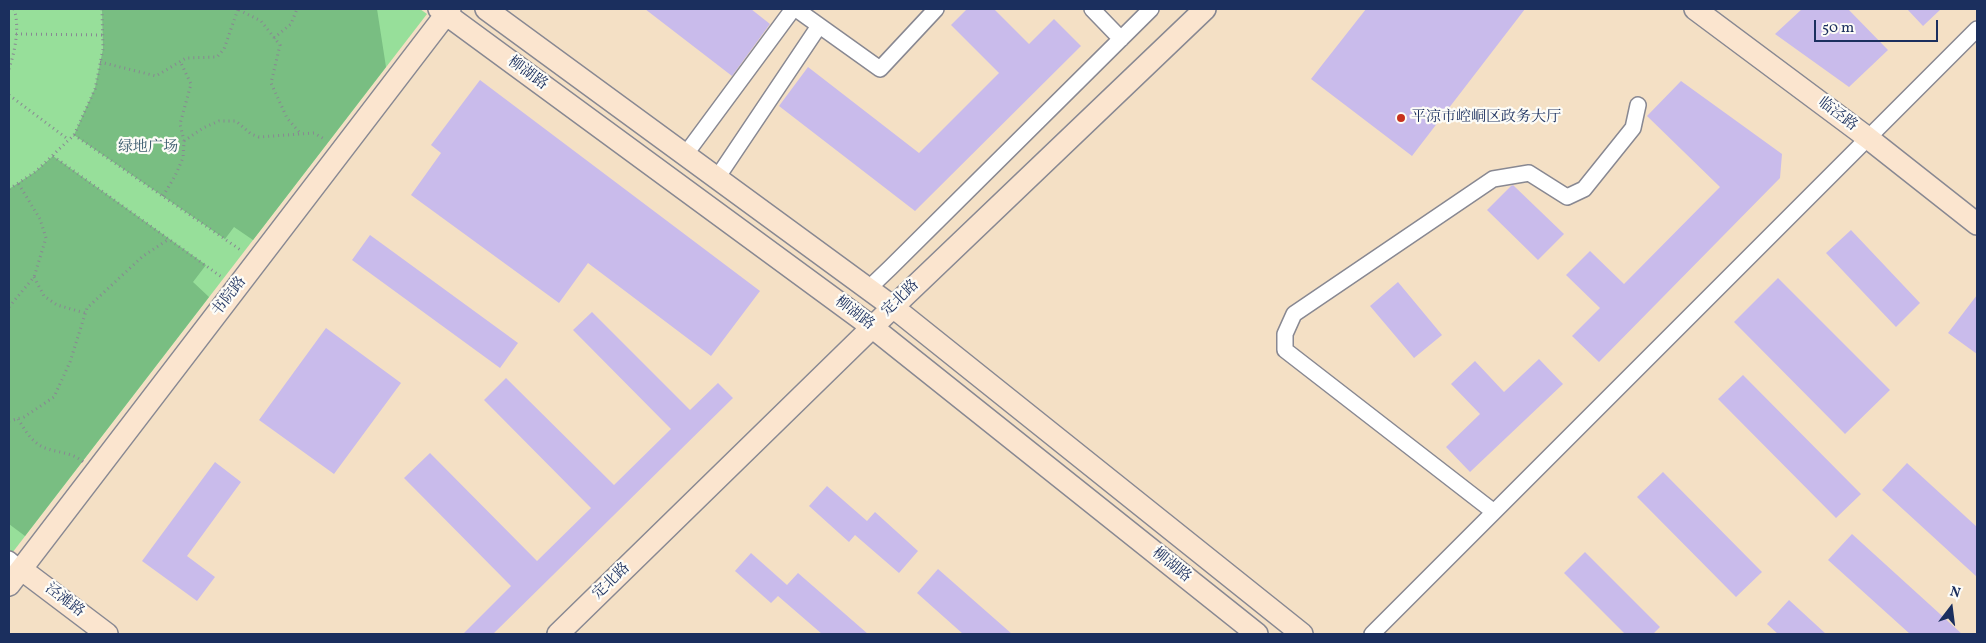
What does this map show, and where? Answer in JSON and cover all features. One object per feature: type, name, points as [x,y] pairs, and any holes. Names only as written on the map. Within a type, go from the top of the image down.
[{"type":"street","name":"柳湖路","points":[[486,9],[893,307],[1302,634]]},
{"type":"street","points":[[685,155],[794,9],[880,69],[936,9]]},
{"type":"street","points":[[1092,9],[1121,39]]},
{"type":"street","points":[[868,289],[1151,9]]},
{"type":"street","name":"定北路","points":[[558,634],[872,327],[1205,9]]},
{"type":"street","name":"临泾路","points":[[1695,9],[1868,138],[1977,224]]},
{"type":"street","name":"柳湖路","points":[[445,11],[872,327],[1257,634]]},
{"type":"street","name":"书院路","points":[[13,571],[96,472],[342,150],[445,11]]},
{"type":"street","points":[[717,178],[819,26]]},
{"type":"street","points":[[1372,634],[1977,29]]},
{"type":"street","points":[[1494,512],[1285,350],[1286,334],[1294,314],[1493,180],[1529,173],[1567,197],[1584,189],[1633,128],[1638,105]]},
{"type":"street","name":"泾滩路","points":[[13,571],[107,634]]},
{"type":"path","points":[[9,69],[16,34],[16,15],[14,9]]},
{"type":"path","points":[[9,189],[35,172],[74,135],[95,88],[103,35],[102,9]]},
{"type":"path","points":[[100,62],[156,76],[186,58],[217,57],[224,49],[239,9],[261,21],[280,45],[271,83],[287,118],[301,134]]},
{"type":"path","points":[[274,38],[291,24],[297,9]]},
{"type":"path","points":[[16,34],[103,35]]},
{"type":"path","points":[[162,196],[175,176],[183,158],[184,141],[180,124],[191,84],[180,61]]},
{"type":"path","points":[[9,95],[69,140]]},
{"type":"path","points":[[184,141],[203,128],[219,122],[236,121],[251,134],[259,137],[314,134],[342,150]]},
{"type":"path","points":[[74,135],[257,262]]},
{"type":"path","points":[[53,156],[237,287]]},
{"type":"path","points":[[9,307],[34,277],[46,238],[40,219],[18,183]]},
{"type":"path","points":[[9,421],[24,417],[54,397],[70,362],[87,308],[143,256],[169,239]]},
{"type":"path","points":[[34,277],[44,296],[58,305],[85,313]]},
{"type":"path","points":[[18,419],[30,437],[44,448],[76,456],[96,472]]},
{"type":"green space","name":"绿地广场","points":[[9,9],[420,9],[427,14],[9,557]]},
{"type":"green space","points":[[102,9],[377,9],[386,67],[253,240],[234,227],[225,239],[74,135],[95,88],[103,49]]},
{"type":"green space","points":[[53,156],[206,265],[193,282],[209,297],[25,536],[9,524],[9,189],[35,172]]},
{"type":"building","points":[[645,9],[751,9],[770,24],[732,76]]},
{"type":"building","points":[[967,9],[994,9],[1029,44],[1054,19],[1081,46],[915,211],[779,106],[808,67],[919,153],[999,73],[951,25]]},
{"type":"building","name":"平凉市崆峒区政务大厅","points":[[1366,9],[1525,9],[1412,156],[1311,79]]},
{"type":"building","points":[[1802,9],[1848,9],[1888,50],[1849,87],[1775,34]]},
{"type":"building","points":[[1907,9],[1941,9],[1923,26]]},
{"type":"building","points":[[480,80],[760,291],[711,356],[588,263],[559,303],[411,195],[441,153],[431,145]]},
{"type":"building","points":[[1681,81],[1782,154],[1780,178],[1599,362],[1572,336],[1600,308],[1566,275],[1590,251],[1624,284],[1720,187],[1647,116]]},
{"type":"building","points":[[1513,185],[1564,234],[1538,260],[1487,210]]},
{"type":"building","points":[[1851,230],[1920,303],[1896,327],[1826,253]]},
{"type":"building","points":[[370,235],[518,343],[500,368],[352,260]]},
{"type":"building","points":[[1778,278],[1890,390],[1845,434],[1734,322]]},
{"type":"building","points":[[1398,282],[1442,335],[1414,358],[1370,306]]},
{"type":"building","points":[[1977,295],[1977,354],[1948,333]]},
{"type":"building","points":[[592,312],[690,410],[718,383],[733,398],[493,634],[463,634],[511,586],[404,478],[430,453],[537,561],[591,508],[484,400],[506,378],[614,485],[671,429],[573,330]]},
{"type":"building","points":[[326,328],[401,383],[334,474],[259,420]]},
{"type":"building","points":[[1539,359],[1563,384],[1470,472],[1446,447],[1480,414],[1451,384],[1475,361],[1504,392]]},
{"type":"building","points":[[1743,375],[1861,494],[1836,518],[1718,399]]},
{"type":"building","points":[[215,462],[241,482],[187,556],[215,577],[197,601],[142,561]]},
{"type":"building","points":[[1907,463],[1977,527],[1977,577],[1882,490]]},
{"type":"building","points":[[1663,472],[1762,572],[1736,597],[1637,497]]},
{"type":"building","points":[[827,486],[867,521],[875,512],[918,551],[899,573],[855,535],[849,542],[809,506]]},
{"type":"building","points":[[1852,534],[1962,634],[1910,634],[1828,560]]},
{"type":"building","points":[[1585,552],[1660,627],[1653,634],[1625,634],[1564,573]]},
{"type":"building","points":[[751,553],[787,585],[798,573],[868,634],[822,634],[778,596],[771,603],[735,571]]},
{"type":"building","points":[[938,569],[1012,634],[963,634],[917,593]]},
{"type":"building","points":[[1789,600],[1826,634],[1778,634],[1767,624]]},
{"type":"place","name":"平凉市崆峒区政务大厅","points":[[1401,118]]}]
